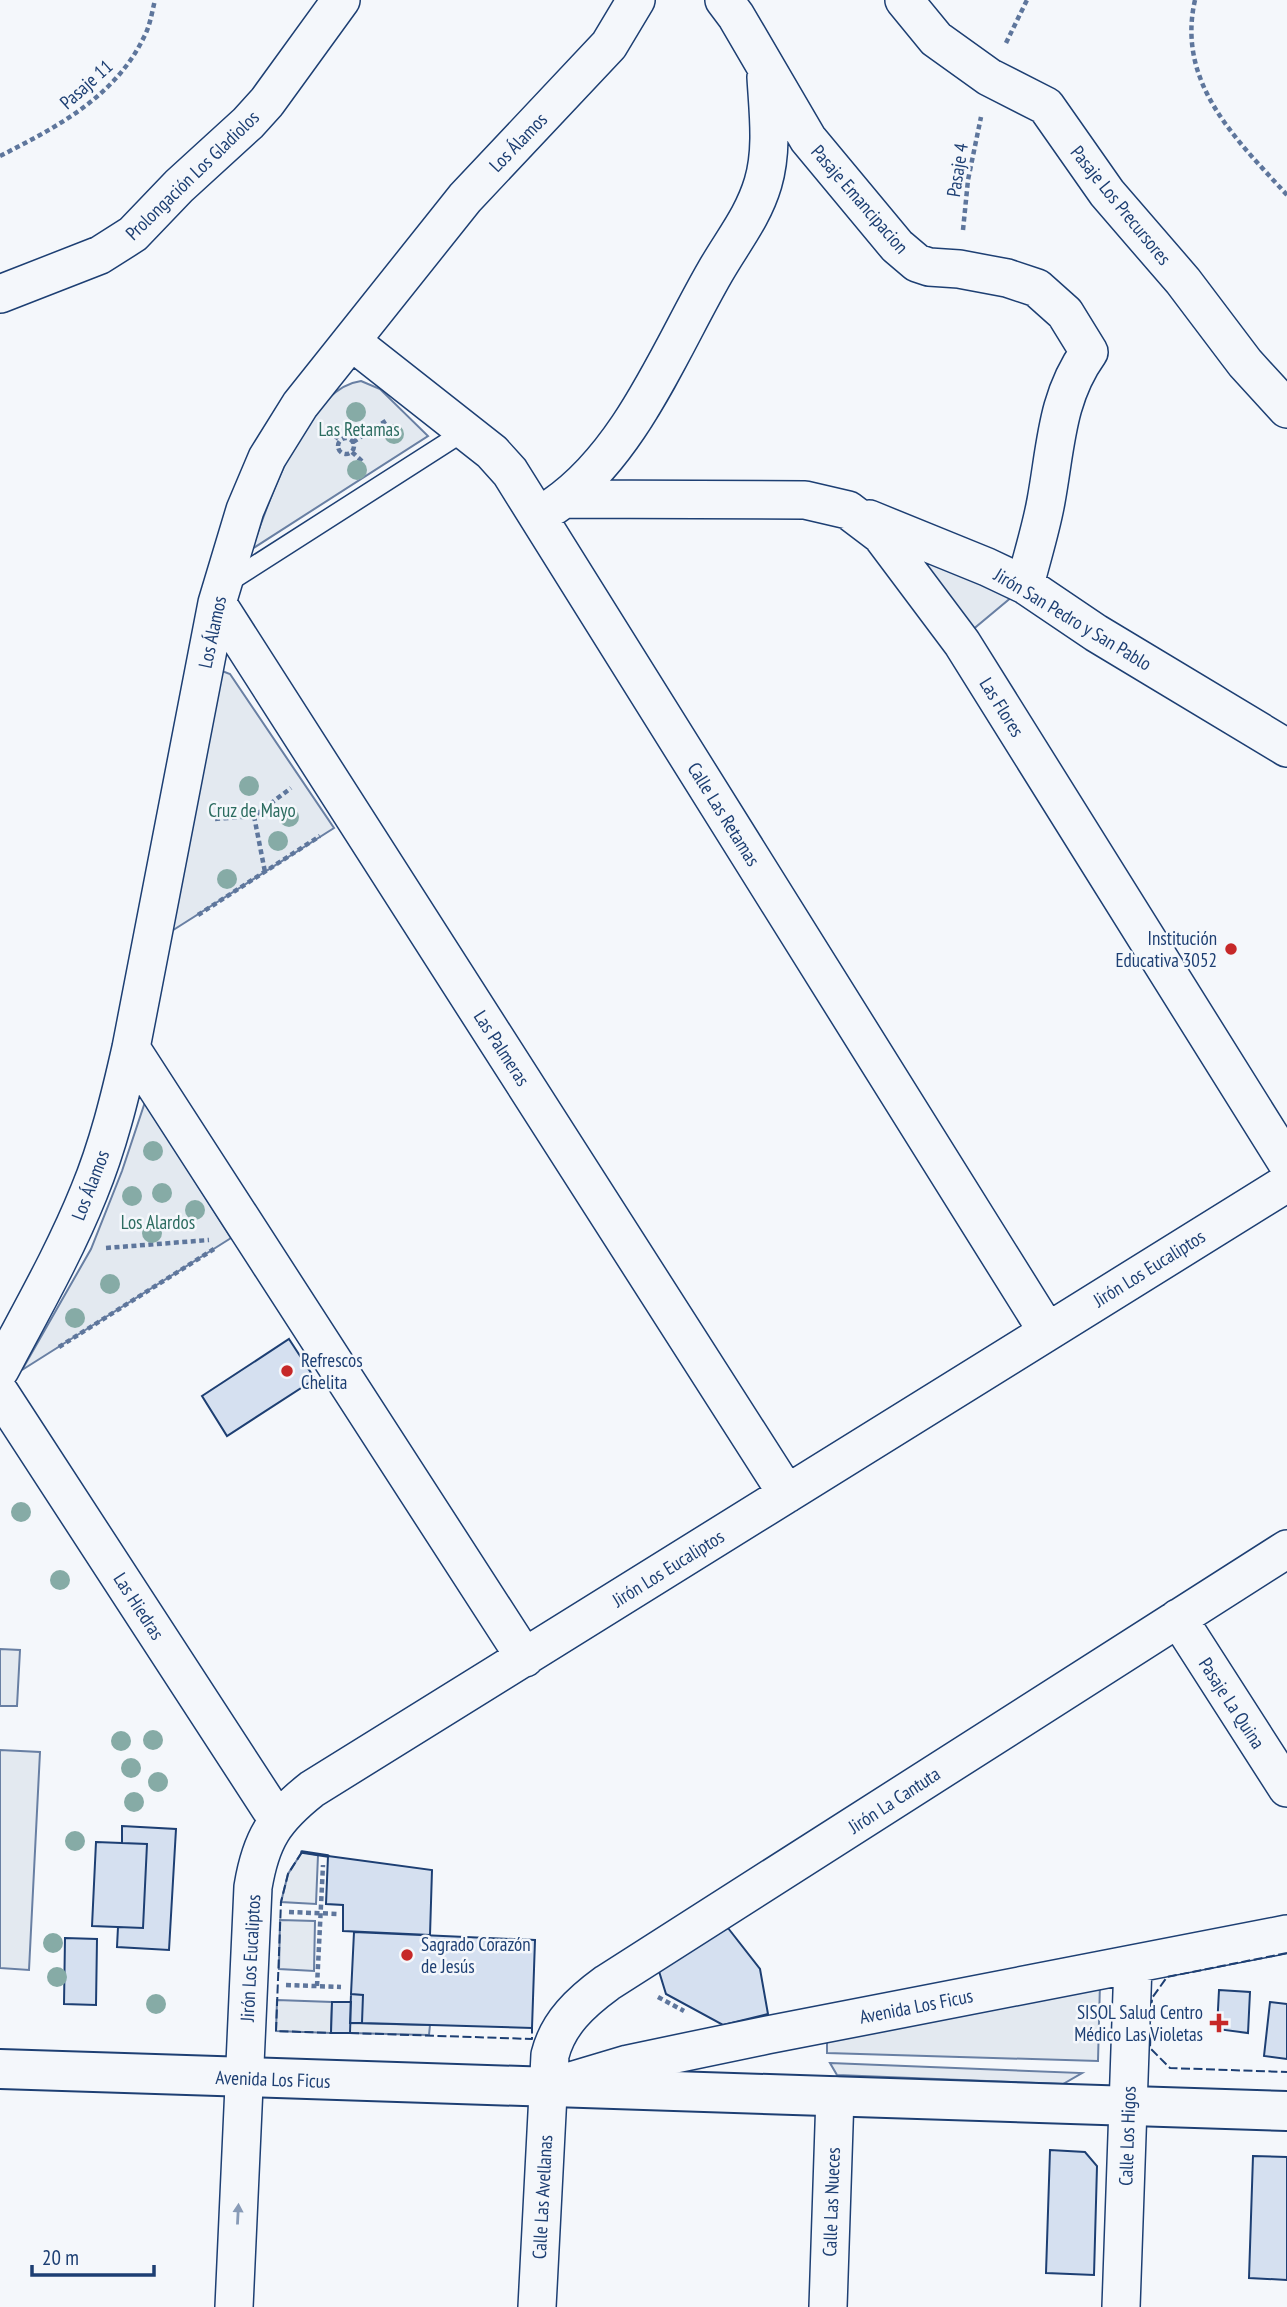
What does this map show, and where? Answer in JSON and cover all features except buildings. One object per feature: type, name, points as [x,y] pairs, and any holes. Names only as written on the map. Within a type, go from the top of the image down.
[{"type":"street","name":"Prolongación Los Gladiolos","points":[[0,293],[100,255],[133,234],[267,102],[341,0]]},
{"type":"street","name":"Los Álamos","points":[[0,1370],[58,1260],[90,1190],[120,1096],[219,595],[245,510],[267,458],[288,422],[465,198],[609,45],[636,0]]},
{"type":"street","name":"Pasaje Emancipacion","points":[[724,0],[737,16],[808,139],[897,246],[917,263],[929,267],[959,269],[1007,278],[1037,288],[1065,313],[1089,352],[1066,392],[1044,514],[1025,585]]},
{"type":"street","name":"Pasaje Los Precursores","points":[[904,0],[936,40],[989,77],[1046,106],[1107,193],[1183,281],[1245,363],[1287,409]]},
{"type":"street","points":[[551,508],[601,463],[639,409],[753,209],[763,182],[768,155],[765,67]]},
{"type":"street","name":"Calle Las Retamas","points":[[351,341],[465,431],[551,508],[1047,1331]]},
{"type":"street","name":"Las Flores","points":[[551,508],[805,500],[848,510],[881,535],[961,643],[1287,1163]]},
{"type":"street","name":"Jirón San Pedro y San Pablo","points":[[848,510],[1025,585],[1096,633],[1287,748]]},
{"type":"street","name":"Las Palmeras","points":[[219,595],[787,1494]]},
{"type":"street","points":[[131,1048],[525,1658]]},
{"type":"street","name":"Jirón Los Eucaliptos","points":[[234,2307],[253,1887],[262,1849],[277,1819],[312,1789],[1287,1184]]},
{"type":"street","name":"Las Hiedras","points":[[0,1393],[277,1819]]},
{"type":"street","name":"Jirón La Cantuta","points":[[547,2088],[550,2055],[558,2034],[579,2005],[592,1994],[1287,1549]]},
{"type":"street","name":"Pasaje La Quina","points":[[1178,1619],[1287,1788]]},
{"type":"street","name":"Avenida Los Ficus","points":[[547,2088],[628,2064],[1287,1934]]},
{"type":"street","name":"Calle Los Higos","points":[[1121,2307],[1133,1964]]},
{"type":"street","name":"Avenida Los Ficus","points":[[0,2068],[1287,2111]]},
{"type":"street","name":"Calle Las Avellanas","points":[[537,2307],[547,2088]]},
{"type":"street","name":"Calle Las Nueces","points":[[828,2307],[835,2096]]},
{"type":"lane","points":[[219,595],[465,431]]},
{"type":"path","name":"Pasaje 11","points":[[0,156],[54,129],[88,106],[114,80],[131,60],[146,34],[155,0]]},
{"type":"path","points":[[1195,0],[1193,54],[1211,104],[1227,127],[1287,195]]},
{"type":"path","name":"Pasaje 4","points":[[959,269],[968,180],[989,77]]},
{"type":"path","points":[[353,442],[392,416]]},
{"type":"path","points":[[202,819],[254,816],[294,785]]},
{"type":"path","points":[[254,816],[265,872]]},
{"type":"path","points":[[188,921],[326,833]]},
{"type":"path","points":[[57,1348],[219,1242],[103,1248]]},
{"type":"path","points":[[317,1986],[323,1865]]},
{"type":"path","points":[[281,1912],[338,1914]]},
{"type":"path","points":[[278,1984],[341,1987]]},
{"type":"path","points":[[654,1994],[688,2013]]},
{"type":"green space","name":"Las Retamas","points":[[361,381],[380,389],[428,436],[252,549],[279,477],[307,425],[323,404],[341,388]]},
{"type":"green space","points":[[912,554],[1013,596],[971,631]]},
{"type":"green space","name":"Cruz de Mayo","points":[[222,671],[230,674],[334,828],[167,934]]},
{"type":"green space","name":"Los Alardos","points":[[145,1102],[231,1238],[22,1370],[91,1249],[122,1171]]},
{"type":"green space","points":[[0,1649],[20,1650],[17,1706],[0,1706]]},
{"type":"green space","points":[[0,1750],[40,1752],[29,1970],[0,1968]]},
{"type":"green space","points":[[302,1852],[318,1855],[316,1904],[281,1902],[288,1874]]},
{"type":"green space","points":[[280,1920],[315,1921],[314,1971],[279,1969]]},
{"type":"green space","points":[[1100,1983],[1098,2061],[827,2053],[827,2040]]},
{"type":"green space","points":[[277,2000],[332,2002],[331,2033],[276,2031]]},
{"type":"green space","points":[[350,2023],[430,2025],[429,2035],[350,2033]]},
{"type":"green space","points":[[830,2063],[1082,2073],[1063,2084],[837,2075]]},
{"type":"fence","points":[[302,1852],[288,1874],[281,1902],[276,2031],[331,2033]]},
{"type":"fence","points":[[1287,1953],[1167,1977],[1152,1998],[1150,2048],[1170,2068],[1287,2072]]},
{"type":"fence","points":[[350,2033],[532,2039],[532,2028]]},
{"type":"wall","points":[[302,1852],[328,1856]]},
{"type":"place","name":"Institución Educativa 3052","points":[[1231,949]]},
{"type":"place","name":"Refrescos Chelita","points":[[287,1371]]},
{"type":"place","name":"Sagrado Corazón de Jesús","points":[[407,1955]]},
{"type":"place","name":"SISOL Salud Centro Médico Las Violetas","points":[[1219,2023]]}]
